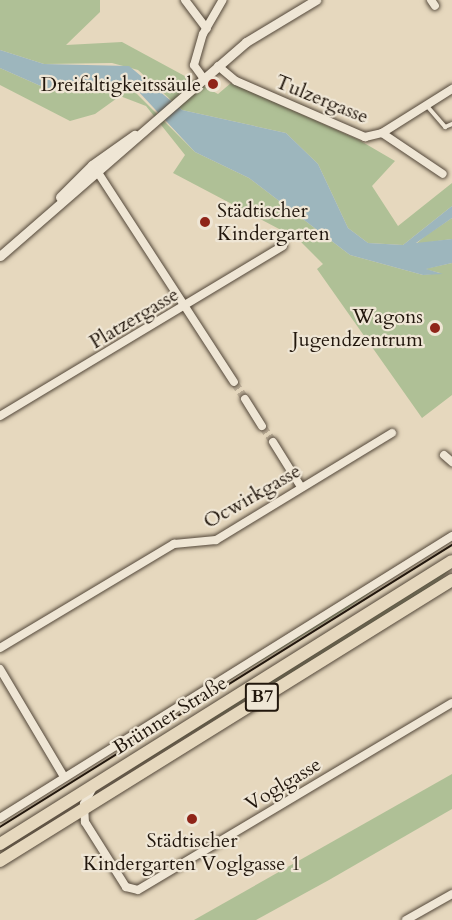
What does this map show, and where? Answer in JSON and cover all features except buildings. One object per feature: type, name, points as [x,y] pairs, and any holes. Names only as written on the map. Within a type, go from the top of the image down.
[{"type":"main road","name":"Brünner Straße","points":[[0,844],[452,561]]},
{"type":"main road","name":"Brünner Straße","points":[[0,861],[83,812],[452,579]]},
{"type":"street","points":[[185,0],[207,28]]},
{"type":"street","points":[[204,78],[194,65],[207,28],[223,0]]},
{"type":"street","points":[[0,256],[95,168],[218,66],[316,0]]},
{"type":"street","name":"Tulzergasse","points":[[218,66],[236,81],[365,137],[382,133],[443,174]]},
{"type":"street","points":[[382,133],[452,88]]},
{"type":"street","points":[[95,168],[234,382]]},
{"type":"street","name":"Platzergasse","points":[[0,416],[283,246]]},
{"type":"street","points":[[245,399],[262,426]]},
{"type":"street","name":"Ocwirkgasse","points":[[0,648],[174,544],[216,540],[392,433]]},
{"type":"street","points":[[273,442],[301,487]]},
{"type":"street","points":[[444,455],[452,462]]},
{"type":"street","name":"Brünner Straße","points":[[0,818],[452,536]]},
{"type":"street","points":[[0,669],[64,777]]},
{"type":"street","name":"Voglgasse","points":[[83,812],[130,890],[452,703]]},
{"type":"street","points":[[83,812],[95,785]]},
{"type":"street","points":[[406,920],[452,894]]},
{"type":"lane","points":[[426,105],[445,127],[452,124]]},
{"type":"green space","points":[[0,0],[100,0],[100,12],[66,45],[122,42],[218,94],[231,83],[359,140],[395,161],[372,186],[398,226],[452,183],[452,206],[403,245],[368,243],[348,228],[318,164],[286,133],[182,110],[138,70],[112,63],[44,64],[0,50]]},
{"type":"green space","points":[[0,68],[52,91],[130,87],[195,152],[249,178],[350,255],[423,275],[440,273],[424,269],[452,263],[452,395],[422,418],[317,269],[323,264],[298,239],[173,173],[185,155],[146,106],[120,96],[95,114],[70,121],[0,85]]},
{"type":"green space","points":[[452,218],[452,239],[416,244],[425,236]]},
{"type":"green space","points":[[427,554],[345,610],[119,747]]},
{"type":"green space","points":[[452,567],[434,586],[128,772],[142,761]]},
{"type":"green space","points":[[452,774],[452,809],[329,880],[256,920],[194,920]]},
{"type":"water","points":[[0,50],[44,64],[129,66],[182,110],[286,133],[318,164],[348,228],[368,243],[403,245],[452,206],[452,218],[416,243],[452,239],[452,263],[426,269],[443,274],[423,275],[350,255],[249,178],[195,152],[138,91],[121,85],[52,91],[0,68]]},
{"type":"tunnel","points":[[234,382],[245,399]]},
{"type":"tunnel","points":[[262,426],[273,442]]},
{"type":"tram line","points":[[0,827],[452,545]]},
{"type":"place","name":"Dreifaltigkeitssäule","points":[[213,84]]},
{"type":"place","name":"Städtischer Kindergarten","points":[[205,222]]},
{"type":"place","name":"Wagons Jugendzentrum","points":[[435,328]]},
{"type":"place","name":"Städtischer Kindergarten Voglgasse 1","points":[[192,819]]}]
